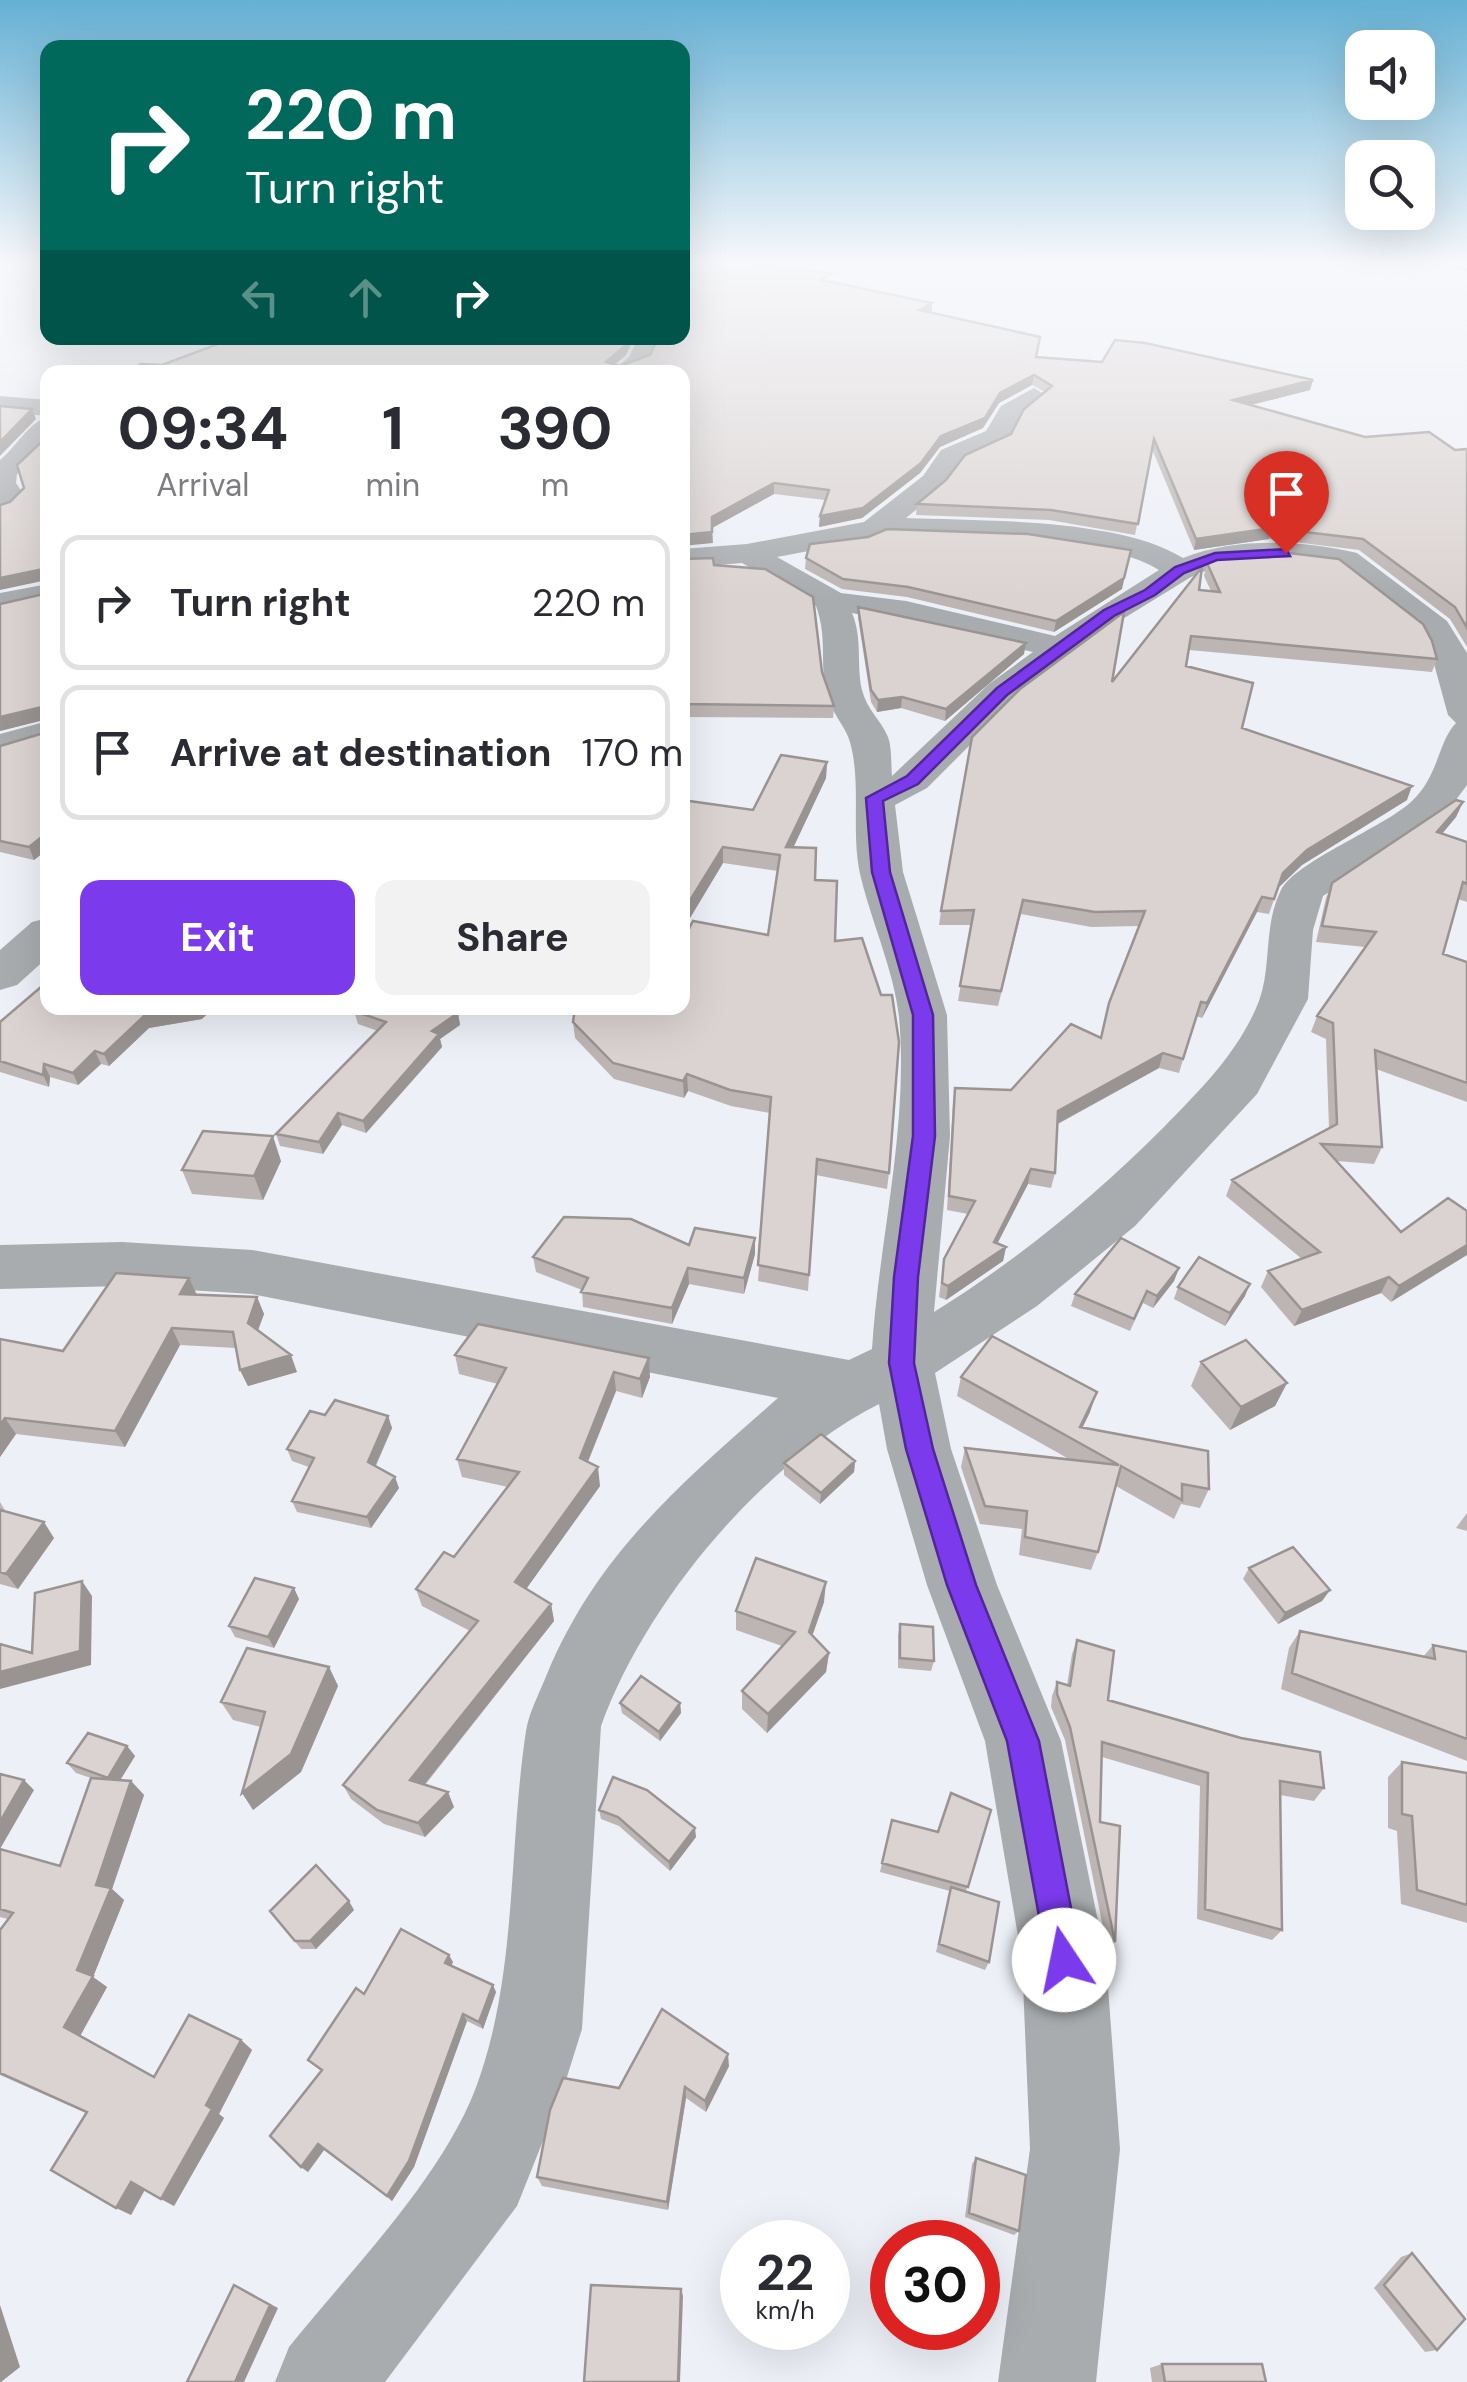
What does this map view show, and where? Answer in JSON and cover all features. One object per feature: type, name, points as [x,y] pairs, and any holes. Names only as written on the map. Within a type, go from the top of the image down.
[{"type":"street","points":[[1034,396],[1010,412],[996,436],[951,456],[932,482],[868,530],[845,586],[840,666],[852,717],[869,738],[881,872],[923,1015],[924,1136],[906,1277],[878,1375],[919,1449],[962,1585],[1023,1741],[1064,1960],[1076,2148],[1047,2382]]},
{"type":"street","points":[[0,404],[40,407]]},
{"type":"street","points":[[0,506],[10,496],[0,484],[3,471],[30,450],[40,436]]},
{"type":"street","points":[[0,506],[32,514]]},
{"type":"street","points":[[690,557],[747,553],[868,530],[980,530],[1118,544],[1153,554],[1180,570]]},
{"type":"street","points":[[747,553],[814,588],[845,586],[1063,649]]},
{"type":"street","points":[[875,798],[898,791],[912,780],[972,718],[1109,613],[1200,560],[1241,554],[1322,554],[1346,560],[1436,628],[1449,653],[1467,715]]},
{"type":"street","points":[[0,603],[40,596]]},
{"type":"street","points":[[324,2382],[484,2174],[517,2096],[539,2029],[564,1726],[583,1676],[630,1592],[679,1528],[809,1409],[878,1375],[1016,1290],[1115,1211],[1239,1082],[1284,999],[1290,930],[1303,890],[1426,811],[1455,774],[1467,732]]},
{"type":"street","points":[[0,746],[40,734]]},
{"type":"street","points":[[0,975],[40,939]]},
{"type":"street","points":[[0,1267],[122,1264],[252,1272],[878,1375]]},
{"type":"building","points":[[690,375],[1034,375],[1000,393],[985,418],[941,436],[921,463],[863,508],[820,516],[829,490],[774,483],[712,517],[712,532],[690,534]]},
{"type":"building","points":[[1034,375],[1291,375],[1313,380],[1233,400],[1365,437],[1429,432],[1455,450],[1467,449],[1467,628],[1455,607],[1363,539],[1272,528],[1196,539],[1154,439],[1138,524],[1051,510],[917,504],[946,480],[965,455],[1011,434],[1024,409],[1052,386]]},
{"type":"building","points":[[0,406],[32,409],[0,442]]},
{"type":"building","points":[[40,444],[40,570],[0,578],[0,505],[10,502],[24,488],[17,465]]},
{"type":"building","points":[[887,529],[1028,534],[1131,550],[1124,578],[1056,621],[908,587],[843,579],[806,558],[810,544],[868,537]]},
{"type":"building","points":[[1289,553],[1339,559],[1423,624],[1437,659],[1191,636],[1186,666],[1253,683],[1242,728],[1412,786],[1307,850],[1283,873],[1274,899],[1262,897],[1207,1003],[1201,1002],[1183,1059],[1163,1053],[1058,1111],[1055,1173],[1031,1169],[994,1242],[1006,1247],[948,1286],[942,1283],[944,1259],[975,1201],[949,1196],[955,1088],[1011,1090],[1071,1024],[1101,1038],[1109,1003],[1145,911],[1095,912],[1023,900],[1001,991],[960,986],[974,910],[941,911],[972,737],[1020,689],[1124,612],[1112,682],[1202,567],[1199,590],[1220,592],[1207,563],[1224,556]]},
{"type":"building","points":[[713,558],[714,565],[765,569],[813,597],[822,672],[834,706],[690,704],[690,559]]},
{"type":"building","points":[[40,595],[40,707],[0,717],[0,604]]},
{"type":"building","points":[[858,607],[1026,643],[946,709],[902,697],[878,700],[871,690]]},
{"type":"building","points":[[40,734],[40,838],[29,847],[0,841],[0,746]]},
{"type":"building","points":[[781,755],[827,762],[786,847],[816,848],[815,880],[837,881],[835,941],[862,938],[881,995],[892,995],[899,1042],[889,1173],[817,1159],[809,1275],[758,1265],[771,1097],[730,1090],[687,1074],[683,1081],[613,1063],[573,1022],[574,1015],[690,1015],[693,921],[768,935],[780,855],[723,847],[690,901],[690,801],[753,810]]},
{"type":"building","points":[[1456,800],[1463,802],[1437,832],[1467,842],[1467,884],[1463,882],[1443,954],[1467,962],[1467,1083],[1375,1050],[1382,1147],[1321,1144],[1401,1232],[1448,1198],[1467,1211],[1467,1245],[1399,1286],[1389,1277],[1302,1310],[1268,1271],[1320,1252],[1232,1180],[1337,1124],[1333,1023],[1317,1016],[1376,932],[1322,926],[1332,883]]},
{"type":"building","points":[[40,988],[40,1015],[150,1015],[144,1016],[104,1054],[95,1051],[73,1073],[44,1064],[43,1075],[0,1061],[0,1022]]},
{"type":"building","points":[[366,1015],[455,1015],[432,1031],[439,1034],[363,1121],[338,1113],[319,1142],[276,1134],[386,1022]]},
{"type":"building","points":[[203,1131],[273,1136],[254,1176],[182,1170]]},
{"type":"building","points":[[564,1217],[631,1219],[689,1245],[695,1228],[755,1238],[744,1278],[688,1268],[672,1308],[581,1292],[588,1278],[533,1257]]},
{"type":"building","points":[[1121,1238],[1179,1268],[1157,1296],[1147,1291],[1134,1319],[1075,1294]]},
{"type":"building","points":[[1199,1257],[1250,1284],[1230,1313],[1178,1287]]},
{"type":"building","points":[[116,1273],[189,1278],[180,1294],[257,1297],[248,1323],[291,1355],[240,1370],[233,1332],[172,1328],[115,1431],[5,1418],[0,1425],[0,1339],[63,1351]]},
{"type":"building","points":[[478,1324],[649,1358],[640,1379],[614,1372],[580,1458],[598,1467],[515,1582],[551,1604],[410,1780],[448,1792],[418,1823],[377,1810],[343,1785],[478,1621],[416,1589],[444,1552],[454,1557],[519,1472],[457,1459],[506,1368],[455,1355]]},
{"type":"building","points":[[992,1336],[1097,1392],[1080,1427],[1208,1451],[1209,1489],[1182,1484],[1182,1500],[1121,1466],[1098,1552],[1025,1537],[1027,1511],[985,1506],[965,1448],[1119,1465],[961,1377]]},
{"type":"building","points":[[1246,1340],[1287,1383],[1241,1407],[1201,1362]]},
{"type":"building","points":[[335,1400],[388,1416],[368,1462],[395,1477],[367,1517],[292,1501],[314,1458],[287,1449],[310,1411],[325,1415]]},
{"type":"building","points":[[821,1434],[855,1461],[821,1493],[784,1463]]},
{"type":"building","points":[[0,1510],[44,1522],[6,1574],[0,1572]]},
{"type":"building","points":[[1293,1547],[1330,1590],[1285,1613],[1249,1568]]},
{"type":"building","points":[[756,1558],[826,1582],[809,1632],[829,1653],[768,1714],[742,1691],[795,1632],[736,1611]]},
{"type":"building","points":[[255,1578],[294,1588],[268,1637],[229,1626]]},
{"type":"building","points":[[82,1581],[80,1651],[0,1672],[0,1644],[32,1653],[35,1593]]},
{"type":"building","points":[[900,1624],[933,1627],[934,1661],[900,1658]]},
{"type":"building","points":[[1300,1631],[1435,1659],[1433,1645],[1467,1652],[1467,1739],[1292,1673]]},
{"type":"building","points":[[1077,1640],[1114,1651],[1108,1700],[1241,1738],[1320,1752],[1324,1788],[1280,1781],[1282,1930],[1205,1909],[1208,1773],[1102,1742],[1100,1822],[1120,1826],[1115,1942],[1070,1727],[1057,1694],[1057,1682],[1070,1686]]},
{"type":"building","points":[[247,1648],[329,1667],[291,1754],[242,1793],[265,1712],[221,1702]]},
{"type":"building","points":[[641,1676],[680,1703],[659,1732],[620,1703]]},
{"type":"building","points":[[88,1733],[127,1746],[108,1778],[67,1763]]},
{"type":"building","points":[[1402,1762],[1467,1773],[1467,1905],[1417,1890],[1412,1816],[1402,1814]]},
{"type":"building","points":[[0,1774],[24,1780],[0,1822]]},
{"type":"building","points":[[613,1777],[647,1790],[695,1828],[669,1862],[618,1817],[599,1810]]},
{"type":"building","points":[[91,1778],[131,1781],[96,1885],[111,1888],[77,1970],[93,1976],[64,2027],[154,2077],[189,2015],[241,2040],[206,2105],[212,2109],[161,2199],[131,2182],[116,2208],[51,2170],[87,2112],[0,2073],[0,1930],[13,1913],[0,1909],[0,1849],[60,1866]]},
{"type":"building","points":[[951,1793],[991,1810],[968,1887],[882,1863],[892,1820],[938,1832]]},
{"type":"building","points":[[316,1865],[349,1901],[310,1941],[295,1941],[270,1911]]},
{"type":"building","points":[[951,1887],[999,1902],[989,1962],[939,1944]]},
{"type":"building","points":[[401,1929],[449,1955],[445,1963],[493,1985],[479,2022],[463,2014],[409,2161],[387,2196],[318,2144],[301,2167],[270,2136],[322,2070],[308,2060],[356,1988],[364,1994]]},
{"type":"building","points":[[662,2009],[728,2054],[705,2101],[685,2087],[667,2202],[537,2177],[550,2110],[563,2078],[619,2088]]},
{"type":"building","points":[[976,2158],[1026,2175],[1019,2231],[1000,2224],[1000,2220],[969,2213]]},
{"type":"building","points":[[1412,2253],[1465,2319],[1437,2350],[1384,2285]]},
{"type":"building","points":[[234,2285],[270,2305],[235,2382],[187,2382]]},
{"type":"building","points":[[591,2285],[681,2289],[678,2382],[584,2382]]},
{"type":"building","points":[[1162,2364],[1262,2364],[1266,2382],[1165,2382]]},
{"type":"route","points":[[1064,1960],[1023,1741],[962,1585],[919,1449],[902,1363],[906,1277],[924,1136],[923,1015],[881,872],[875,798],[898,791],[912,780],[1002,692],[1109,613],[1150,592],[1180,570],[1215,556],[1286,553]]}]
